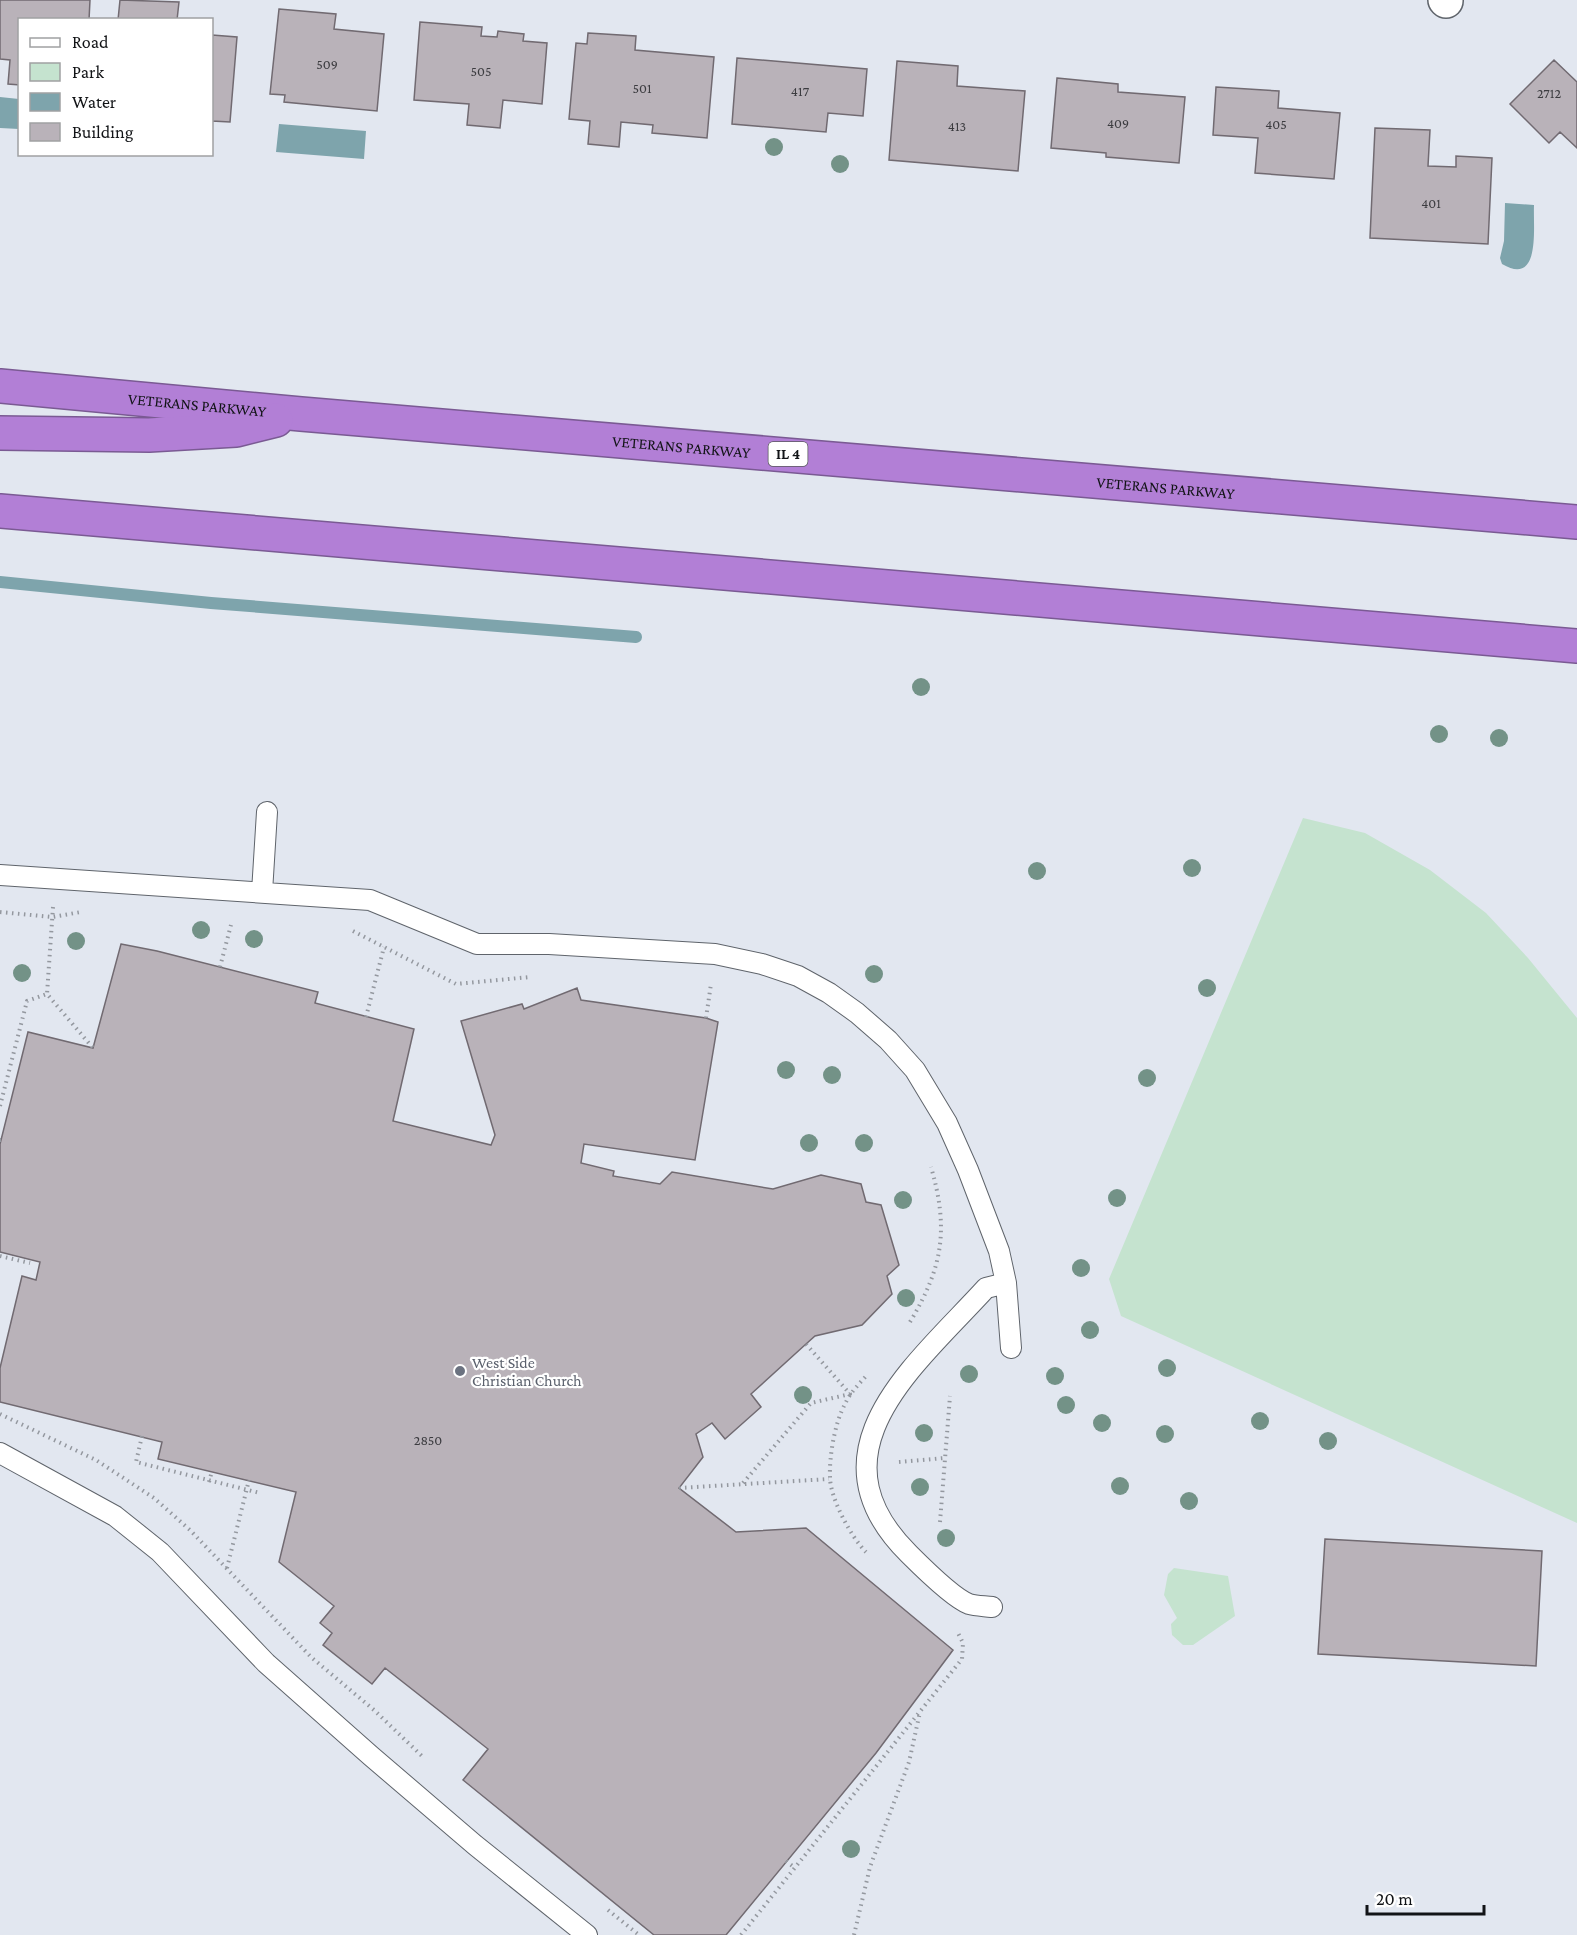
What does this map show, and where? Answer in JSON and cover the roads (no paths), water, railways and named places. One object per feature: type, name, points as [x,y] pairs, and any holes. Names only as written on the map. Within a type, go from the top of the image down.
[{"type":"highway","name":"VETERANS PARKWAY","points":[[3,385],[301,414],[1577,522]]},
{"type":"highway","points":[[0,433],[148,435],[236,430],[301,414]]},
{"type":"highway","points":[[0,511],[1577,646]]},
{"type":"lane","points":[[261,892],[267,812]]},
{"type":"lane","points":[[0,875],[370,900],[477,944],[549,944],[715,954],[762,964],[798,976],[857,1012],[888,1040],[915,1070],[947,1123],[990,1225],[1006,1283],[1011,1348]]},
{"type":"lane","points":[[992,1607],[971,1604],[960,1599],[890,1534],[876,1509],[867,1482],[866,1458],[870,1437],[878,1417],[896,1388],[986,1288],[1006,1283]]},
{"type":"lane","points":[[0,1453],[115,1516],[160,1552],[266,1663],[475,1845],[587,1935]]},
{"type":"water","points":[[0,97],[18,99],[18,129],[0,128]]},
{"type":"water","points":[[279,124],[366,131],[364,159],[276,152]]},
{"type":"water","points":[[1505,203],[1534,205],[1532,252],[1529,262],[1523,268],[1515,269],[1502,264],[1500,258],[1504,241]]},
{"type":"waterway","points":[[0,582],[211,603],[636,637]]},
{"type":"place","name":"West Side Christian Church","points":[[460,1371]]}]
